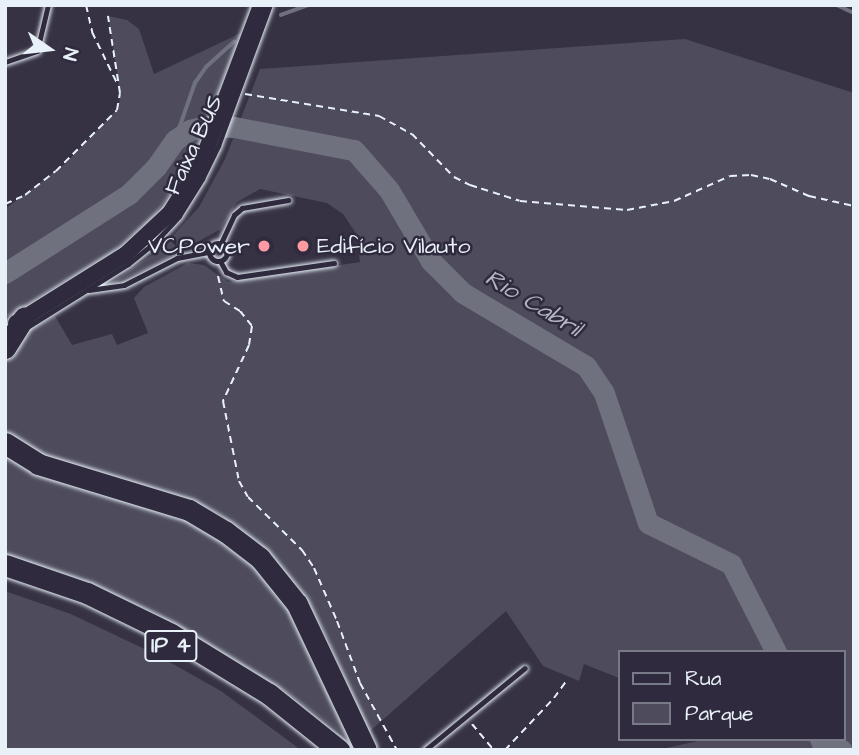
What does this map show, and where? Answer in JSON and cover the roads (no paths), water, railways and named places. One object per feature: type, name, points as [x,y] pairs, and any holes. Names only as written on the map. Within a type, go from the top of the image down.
[{"type":"highway","points":[[5,443],[38,464],[189,510],[226,531],[260,558],[297,604],[366,750]]},
{"type":"highway","name":"IP 4","points":[[5,565],[98,598],[171,634],[270,695],[339,750]]},
{"type":"highway","name":"IP 4","points":[[5,576],[97,610],[170,646],[243,691],[317,750]]},
{"type":"main road","points":[[11,334],[78,290],[150,234],[190,184],[214,144],[261,5]]},
{"type":"lane","points":[[5,62],[32,55],[37,51],[48,5]]},
{"type":"lane","name":"Faixa BUS","points":[[234,91],[270,5]]},
{"type":"lane","points":[[221,243],[234,215],[242,208],[288,200]]},
{"type":"lane","points":[[209,253],[212,244],[221,243]]},
{"type":"lane","points":[[219,261],[227,253],[221,243]]},
{"type":"lane","points":[[78,290],[116,287],[177,258],[209,253],[219,261],[226,272],[237,277],[334,263]]},
{"type":"lane","points":[[425,750],[525,667]]},
{"type":"waterway","points":[[281,15],[308,5]]},
{"type":"waterway","points":[[837,5],[854,13]]},
{"type":"waterway","points":[[175,140],[195,83],[206,67],[234,42]]},
{"type":"waterway","name":"Rio Cabril","points":[[5,273],[129,194],[156,167],[175,140],[190,130],[205,126],[234,127],[354,150],[389,190],[431,261],[463,293],[586,366],[604,393],[648,523],[731,564],[775,650]]},
{"type":"waterway","name":"Rio Cabril","points":[[821,741],[823,746],[842,750]]},
{"type":"place","name":"VCPower","points":[[264,246]]},
{"type":"place","name":"Edifício Vilauto","points":[[303,246]]}]
